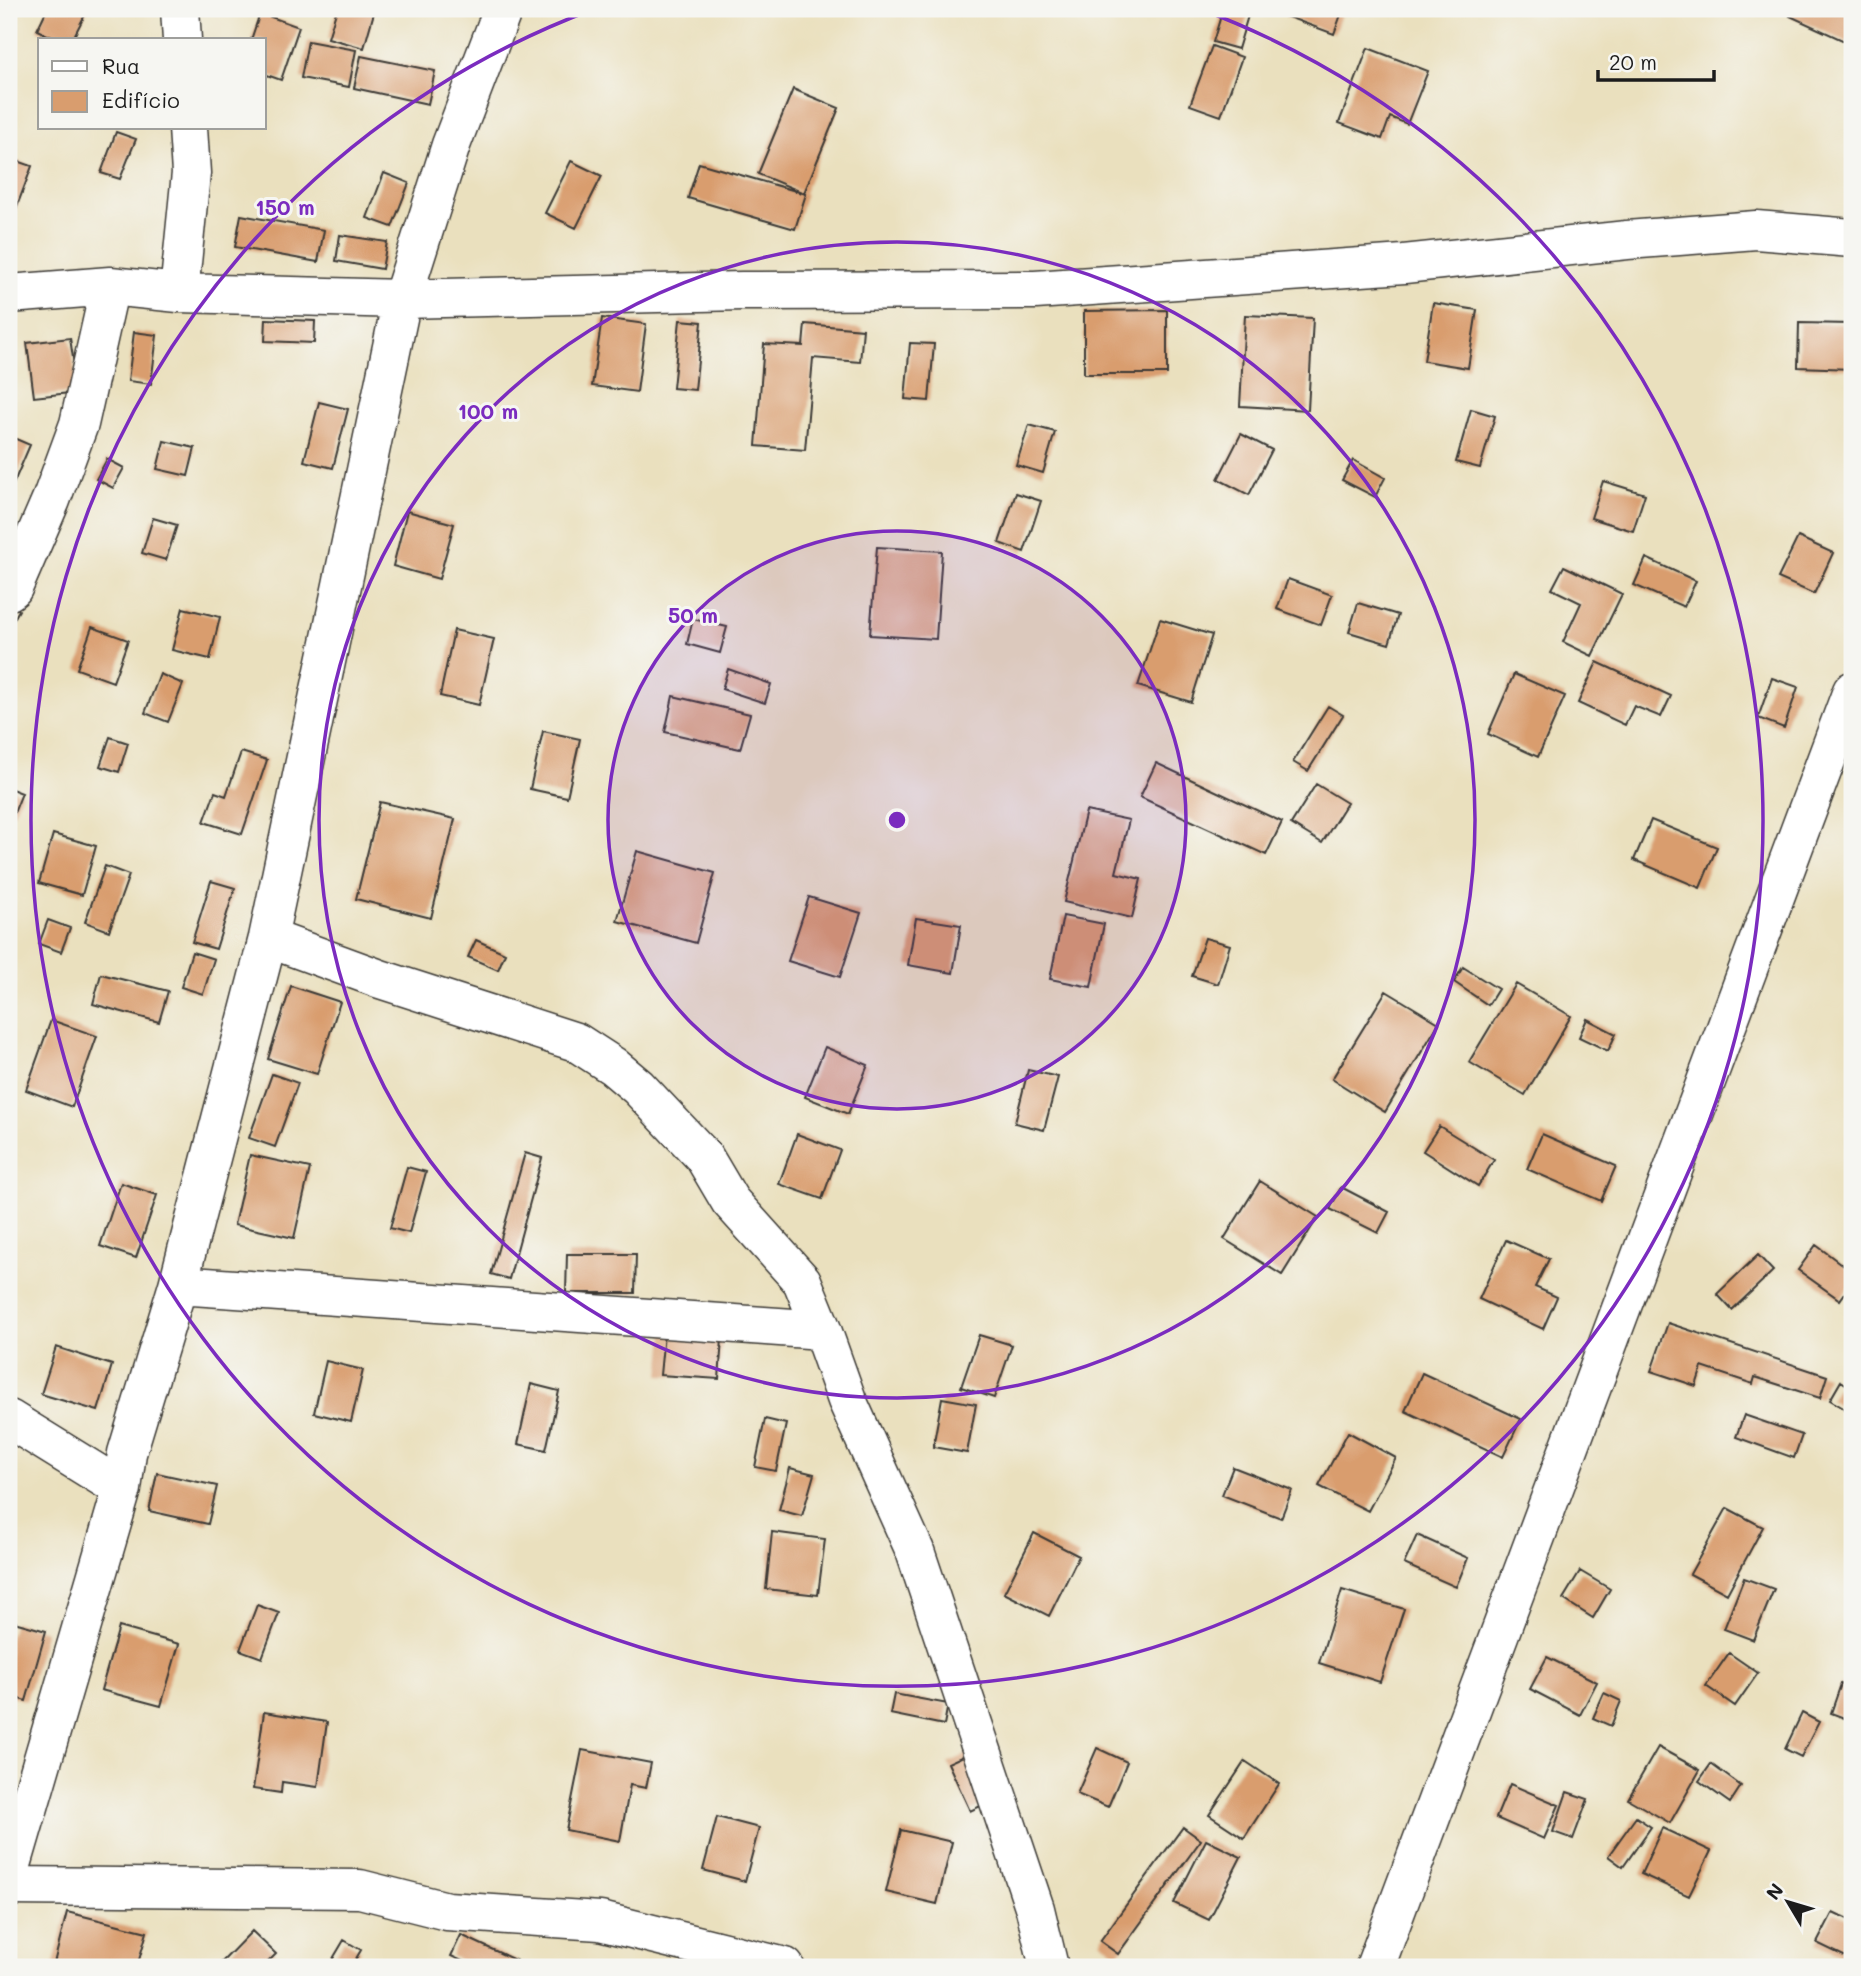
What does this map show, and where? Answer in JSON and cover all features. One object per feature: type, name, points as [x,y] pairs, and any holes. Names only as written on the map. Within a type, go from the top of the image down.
[{"type":"street","points":[[180,9],[182,38]]},
{"type":"street","points":[[9,1875],[122,1489],[127,1453],[178,1285],[268,939],[402,299],[451,145],[503,9]]},
{"type":"street","points":[[179,293],[191,173],[188,130]]},
{"type":"street","points":[[9,294],[110,286],[179,293],[402,299],[742,291],[1035,290],[1404,264],[1627,240],[1756,230],[1852,237]]},
{"type":"street","points":[[9,591],[51,500],[79,424],[110,286]]},
{"type":"street","points":[[1375,1967],[1852,691]]},
{"type":"street","points":[[268,939],[380,979],[576,1042],[638,1087],[704,1157],[730,1201],[802,1281],[847,1399],[915,1551],[1035,1909],[1049,1967]]},
{"type":"street","points":[[178,1285],[822,1330]]},
{"type":"street","points":[[9,1419],[122,1489]]},
{"type":"street","points":[[9,1886],[360,1889],[447,1911],[600,1921],[785,1967]]},
{"type":"building","points":[[47,9],[88,9],[73,38],[54,38],[37,30]]},
{"type":"building","points":[[337,9],[375,9],[364,48],[328,38]]},
{"type":"building","points":[[1223,9],[1250,9],[1238,49],[1213,42]]},
{"type":"building","points":[[1288,9],[1343,9],[1334,34],[1285,16]]},
{"type":"building","points":[[1793,9],[1852,9],[1851,44],[1790,16]]},
{"type":"building","points":[[260,13],[299,27],[281,80],[266,75],[266,38],[252,38]]},
{"type":"building","points":[[308,41],[356,50],[349,87],[301,78]]},
{"type":"building","points":[[1212,46],[1242,57],[1221,116],[1190,105]]},
{"type":"building","points":[[1368,48],[1428,71],[1407,124],[1390,117],[1382,139],[1339,123]]},
{"type":"building","points":[[361,56],[435,71],[428,104],[354,88]]},
{"type":"building","points":[[793,89],[839,108],[804,193],[758,174]]},
{"type":"building","points":[[116,132],[136,139],[120,179],[101,173]]},
{"type":"building","points":[[9,158],[32,166],[14,214],[9,212]]},
{"type":"building","points":[[571,161],[602,176],[576,228],[545,213]]},
{"type":"building","points":[[699,163],[806,194],[795,229],[688,198]]},
{"type":"building","points":[[384,173],[409,183],[392,227],[367,218]]},
{"type":"building","points":[[241,215],[324,230],[318,262],[235,247]]},
{"type":"building","points":[[340,235],[387,242],[382,269],[336,261]]},
{"type":"building","points":[[1433,303],[1477,310],[1468,368],[1424,361]]},
{"type":"building","points":[[1167,310],[1167,374],[1084,374],[1084,311]]},
{"type":"building","points":[[1245,315],[1313,318],[1308,410],[1240,406]]},
{"type":"building","points":[[602,318],[646,324],[637,392],[592,386]]},
{"type":"building","points":[[266,319],[315,321],[314,343],[265,341]]},
{"type":"building","points":[[680,320],[702,322],[695,390],[673,388]]},
{"type":"building","points":[[1799,323],[1852,324],[1852,369],[1798,367]]},
{"type":"building","points":[[805,324],[863,329],[860,362],[813,358],[805,450],[756,446],[764,344],[803,346]]},
{"type":"building","points":[[134,332],[157,335],[151,384],[128,381]]},
{"type":"building","points":[[70,338],[78,392],[34,397],[27,343]]},
{"type":"building","points":[[910,343],[934,344],[929,401],[905,399]]},
{"type":"building","points":[[319,402],[348,409],[333,468],[304,461]]},
{"type":"building","points":[[1471,409],[1495,416],[1480,468],[1456,462]]},
{"type":"building","points":[[1029,425],[1055,432],[1043,473],[1016,465]]},
{"type":"building","points":[[1241,434],[1272,450],[1249,495],[1218,479]]},
{"type":"building","points":[[9,436],[30,445],[12,487],[9,486]]},
{"type":"building","points":[[164,441],[195,448],[188,476],[157,469]]},
{"type":"building","points":[[107,459],[124,468],[113,488],[96,479]]},
{"type":"building","points":[[1353,460],[1385,478],[1375,497],[1342,480]]},
{"type":"building","points":[[1603,481],[1645,494],[1633,531],[1591,518]]},
{"type":"building","points":[[1016,493],[1041,501],[1024,552],[999,543]]},
{"type":"building","points":[[407,511],[454,524],[439,579],[393,566]]},
{"type":"building","points":[[153,518],[177,525],[166,560],[142,553]]},
{"type":"building","points":[[9,524],[29,535],[9,576]]},
{"type":"building","points":[[1798,537],[1833,553],[1814,594],[1778,578]]},
{"type":"building","points":[[877,547],[942,551],[936,639],[870,635]]},
{"type":"building","points":[[1646,558],[1696,581],[1684,607],[1634,585]]},
{"type":"building","points":[[1564,566],[1622,594],[1592,656],[1563,642],[1581,603],[1552,589]]},
{"type":"building","points":[[1288,579],[1332,595],[1321,625],[1277,609]]},
{"type":"building","points":[[1358,603],[1398,615],[1389,644],[1349,632]]},
{"type":"building","points":[[9,604],[19,610],[9,628]]},
{"type":"building","points":[[183,608],[220,617],[210,659],[172,650]]},
{"type":"building","points":[[693,619],[727,627],[720,653],[687,644]]},
{"type":"building","points":[[1160,619],[1212,635],[1191,702],[1138,686]]},
{"type":"building","points":[[92,627],[128,640],[113,682],[77,669]]},
{"type":"building","points":[[454,630],[494,639],[479,705],[440,696]]},
{"type":"building","points":[[1597,662],[1671,696],[1661,717],[1634,706],[1625,725],[1578,703]]},
{"type":"building","points":[[728,669],[771,684],[765,703],[722,689]]},
{"type":"building","points":[[160,674],[183,684],[168,722],[145,713]]},
{"type":"building","points":[[1514,674],[1565,696],[1538,757],[1488,734]]},
{"type":"building","points":[[1772,678],[1798,687],[1784,728],[1758,718]]},
{"type":"building","points":[[673,696],[750,714],[740,749],[665,732]]},
{"type":"building","points":[[1328,706],[1343,715],[1308,771],[1293,762]]},
{"type":"building","points":[[543,731],[580,739],[567,797],[530,789]]},
{"type":"building","points":[[110,737],[128,743],[119,772],[100,766]]},
{"type":"building","points":[[241,752],[267,760],[242,834],[204,822],[215,792],[226,796]]},
{"type":"building","points":[[1156,763],[1282,822],[1266,855],[1140,797]]},
{"type":"building","points":[[1316,784],[1347,803],[1322,843],[1291,824]]},
{"type":"building","points":[[9,788],[22,793],[14,813],[9,811]]},
{"type":"building","points":[[380,802],[455,819],[431,918],[356,899]]},
{"type":"building","points":[[1086,811],[1129,820],[1116,873],[1141,879],[1132,918],[1064,902]]},
{"type":"building","points":[[1651,820],[1717,847],[1700,888],[1634,860]]},
{"type":"building","points":[[53,834],[96,846],[82,895],[39,883]]},
{"type":"building","points":[[637,851],[715,873],[696,943],[617,921]]},
{"type":"building","points":[[105,866],[129,875],[109,931],[85,922]]},
{"type":"building","points":[[211,881],[235,888],[216,949],[192,942]]},
{"type":"building","points":[[809,897],[861,913],[840,977],[788,961]]},
{"type":"building","points":[[1063,916],[1104,924],[1091,987],[1050,979]]},
{"type":"building","points":[[916,918],[961,925],[953,973],[908,965]]},
{"type":"building","points":[[48,920],[70,928],[61,952],[39,944]]},
{"type":"building","points":[[1205,938],[1230,945],[1218,984],[1192,976]]},
{"type":"building","points":[[476,940],[505,953],[498,970],[468,957]]},
{"type":"building","points":[[192,952],[214,959],[203,994],[181,987]]},
{"type":"building","points":[[1463,967],[1498,989],[1488,1005],[1454,982]]},
{"type":"building","points":[[101,974],[168,991],[159,1022],[93,1004]]},
{"type":"building","points":[[1516,984],[1571,1016],[1525,1095],[1469,1062]]},
{"type":"building","points":[[291,986],[340,1002],[317,1074],[268,1059]]},
{"type":"building","points":[[1386,991],[1439,1023],[1385,1112],[1332,1079]]},
{"type":"building","points":[[1587,1019],[1616,1034],[1608,1051],[1579,1037]]},
{"type":"building","points":[[51,1020],[97,1036],[72,1107],[26,1090]]},
{"type":"building","points":[[825,1047],[868,1065],[848,1114],[805,1097]]},
{"type":"building","points":[[1028,1070],[1058,1077],[1044,1130],[1015,1123]]},
{"type":"building","points":[[272,1074],[298,1083],[275,1147],[249,1138]]},
{"type":"building","points":[[1439,1126],[1494,1160],[1478,1186],[1423,1151]]},
{"type":"building","points":[[797,1134],[840,1150],[822,1199],[779,1184]]},
{"type":"building","points":[[1542,1134],[1616,1166],[1601,1201],[1527,1169]]},
{"type":"building","points":[[525,1153],[542,1158],[509,1279],[491,1274]]},
{"type":"building","points":[[250,1155],[310,1168],[294,1238],[234,1225]]},
{"type":"building","points":[[407,1167],[426,1172],[409,1233],[390,1228]]},
{"type":"building","points":[[1260,1181],[1318,1217],[1282,1275],[1224,1239]]},
{"type":"building","points":[[121,1183],[157,1195],[136,1258],[100,1246]]},
{"type":"building","points":[[1341,1187],[1389,1212],[1378,1233],[1330,1209]]},
{"type":"building","points":[[1506,1240],[1549,1259],[1535,1287],[1557,1297],[1543,1329],[1479,1299]]},
{"type":"building","points":[[1816,1245],[1852,1272],[1852,1283],[1840,1300],[1798,1270]]},
{"type":"building","points":[[567,1254],[636,1254],[635,1293],[566,1293]]},
{"type":"building","points":[[1758,1255],[1773,1271],[1732,1310],[1717,1294]]},
{"type":"building","points":[[1668,1323],[1827,1376],[1820,1398],[1755,1377],[1753,1384],[1702,1367],[1696,1386],[1651,1371]]},
{"type":"building","points":[[664,1334],[722,1339],[719,1379],[660,1375]]},
{"type":"building","points":[[979,1335],[1012,1345],[994,1398],[961,1387]]},
{"type":"building","points":[[56,1347],[112,1365],[98,1411],[41,1394]]},
{"type":"building","points":[[326,1361],[363,1370],[351,1422],[314,1413]]},
{"type":"building","points":[[1422,1373],[1521,1419],[1503,1457],[1405,1411]]},
{"type":"building","points":[[1841,1381],[1852,1388],[1852,1413],[1830,1400]]},
{"type":"building","points":[[531,1384],[559,1391],[546,1450],[518,1444]]},
{"type":"building","points":[[942,1398],[976,1404],[967,1453],[933,1447]]},
{"type":"building","points":[[1744,1415],[1802,1435],[1794,1458],[1736,1437]]},
{"type":"building","points":[[765,1419],[786,1424],[776,1471],[755,1467]]},
{"type":"building","points":[[1348,1432],[1396,1458],[1368,1511],[1319,1486]]},
{"type":"building","points":[[1233,1467],[1292,1490],[1281,1518],[1222,1495]]},
{"type":"building","points":[[790,1468],[814,1474],[802,1516],[779,1510]]},
{"type":"building","points":[[157,1473],[217,1486],[208,1524],[149,1511]]},
{"type":"building","points":[[1727,1508],[1763,1527],[1727,1594],[1690,1574]]},
{"type":"building","points":[[772,1532],[825,1539],[818,1595],[766,1589]]},
{"type":"building","points":[[1034,1533],[1079,1556],[1049,1616],[1004,1593]]},
{"type":"building","points":[[1417,1535],[1468,1558],[1456,1587],[1404,1564]]},
{"type":"building","points":[[1580,1571],[1610,1589],[1593,1618],[1563,1599]]},
{"type":"building","points":[[1744,1578],[1774,1589],[1753,1640],[1724,1629]]},
{"type":"building","points":[[1342,1590],[1404,1609],[1380,1682],[1319,1663]]},
{"type":"building","points":[[257,1605],[279,1613],[262,1658],[240,1650]]},
{"type":"building","points":[[14,1622],[46,1631],[26,1701],[9,1696],[9,1640]]},
{"type":"building","points":[[119,1627],[179,1644],[161,1706],[101,1690]]},
{"type":"building","points":[[1729,1653],[1758,1673],[1735,1706],[1706,1686]]},
{"type":"building","points":[[1547,1657],[1597,1682],[1580,1715],[1530,1689]]},
{"type":"building","points":[[1841,1684],[1852,1689],[1852,1721],[1831,1713]]},
{"type":"building","points":[[1604,1693],[1621,1701],[1611,1726],[1593,1718]]},
{"type":"building","points":[[894,1694],[948,1704],[944,1725],[890,1714]]},
{"type":"building","points":[[264,1712],[327,1722],[318,1787],[282,1782],[281,1793],[253,1789]]},
{"type":"building","points":[[1802,1713],[1819,1722],[1801,1757],[1785,1749]]},
{"type":"building","points":[[1658,1747],[1700,1770],[1670,1823],[1628,1799]]},
{"type":"building","points":[[1097,1748],[1127,1762],[1108,1807],[1077,1794]]},
{"type":"building","points":[[582,1750],[651,1763],[646,1788],[630,1785],[620,1841],[566,1830]]},
{"type":"building","points":[[974,1751],[996,1799],[970,1811],[948,1763]]},
{"type":"building","points":[[1245,1761],[1279,1784],[1244,1838],[1209,1815]]},
{"type":"building","points":[[1711,1764],[1741,1786],[1730,1803],[1699,1781]]},
{"type":"building","points":[[1510,1784],[1559,1805],[1544,1839],[1496,1818]]},
{"type":"building","points":[[1567,1792],[1588,1799],[1573,1839],[1553,1832]]},
{"type":"building","points":[[717,1817],[759,1828],[745,1881],[703,1870]]},
{"type":"building","points":[[1636,1817],[1651,1827],[1623,1867],[1608,1856]]},
{"type":"building","points":[[1183,1827],[1201,1840],[1118,1954],[1100,1941]]},
{"type":"building","points":[[1662,1828],[1711,1851],[1689,1896],[1641,1874]]},
{"type":"building","points":[[901,1830],[952,1842],[937,1904],[886,1892]]},
{"type":"building","points":[[1206,1840],[1241,1857],[1209,1920],[1174,1903]]},
{"type":"building","points":[[67,1912],[147,1932],[137,1967],[53,1967]]},
{"type":"building","points":[[1833,1912],[1852,1921],[1852,1960],[1817,1943]]},
{"type":"building","points":[[252,1931],[276,1954],[263,1967],[217,1967]]},
{"type":"building","points":[[461,1935],[517,1961],[514,1967],[475,1967],[451,1956]]},
{"type":"building","points":[[344,1940],[361,1950],[351,1967],[328,1967]]}]
